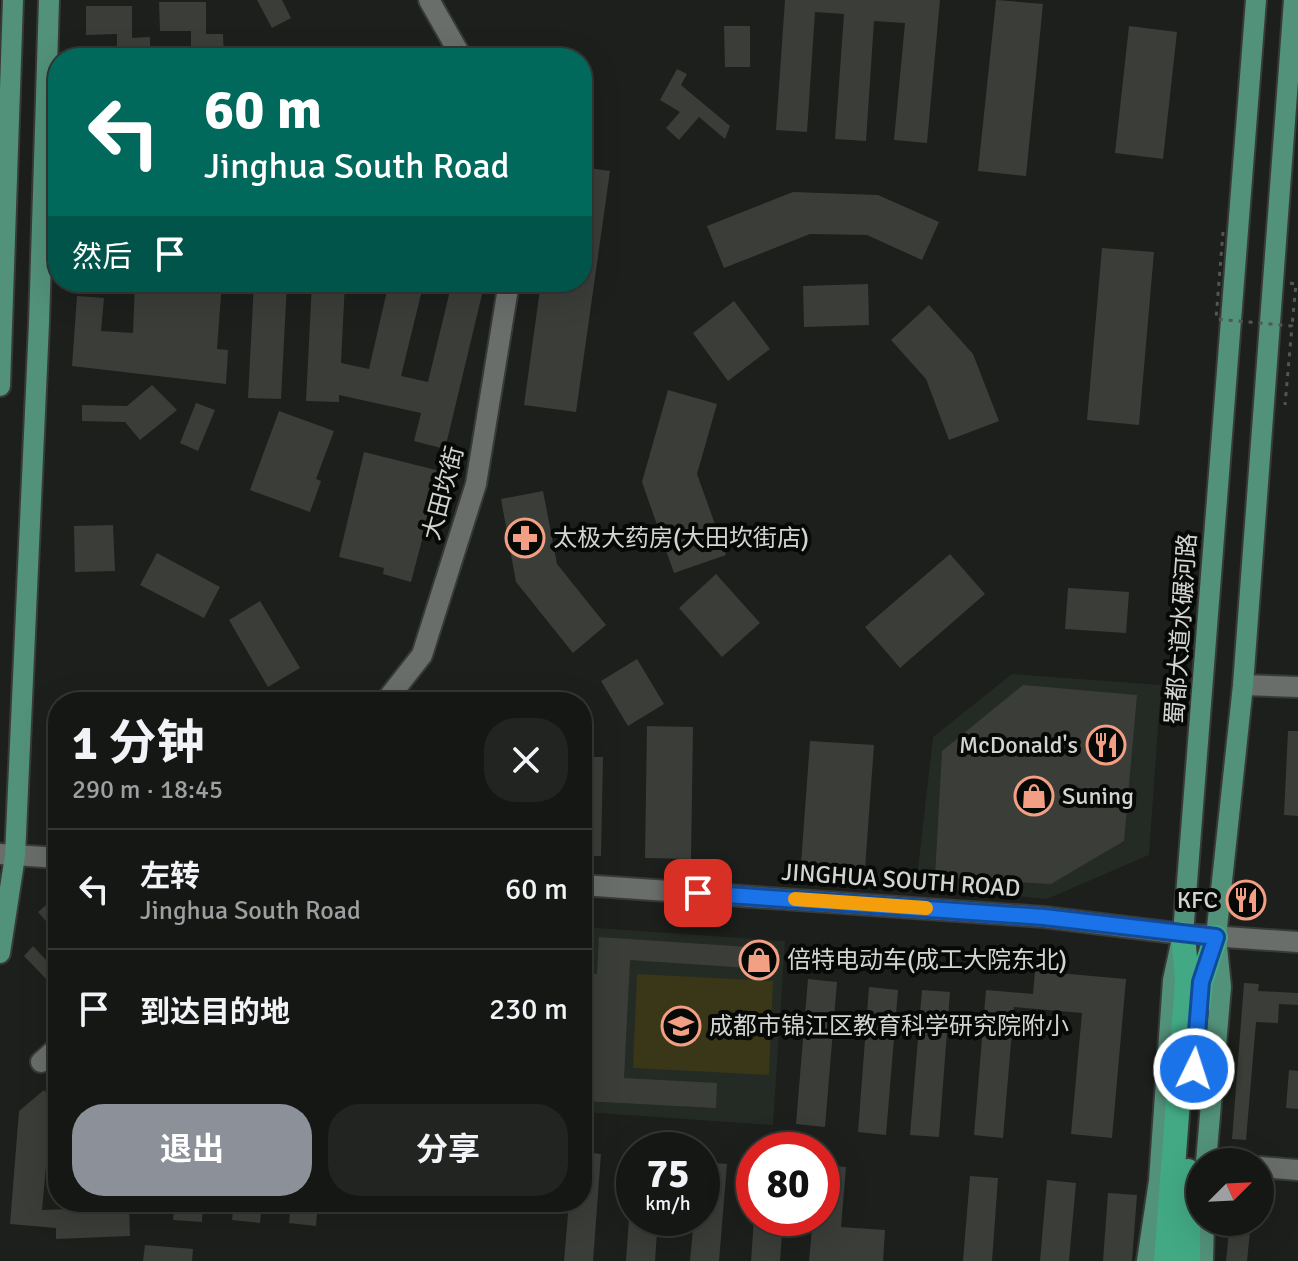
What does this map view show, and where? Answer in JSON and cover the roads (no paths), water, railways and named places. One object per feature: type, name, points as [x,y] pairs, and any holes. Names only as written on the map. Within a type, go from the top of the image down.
[{"type":"highway","points":[[1166,1261],[1187,981],[1183,934]]},
{"type":"highway","points":[[1197,1148],[1201,982],[1216,937]]},
{"type":"highway","points":[[1159,1261],[1172,1186]]},
{"type":"highway","points":[[1181,1261],[1186,1229]]},
{"type":"highway","points":[[1188,1261],[1190,1236]]},
{"type":"main road","points":[[0,386],[13,0]]},
{"type":"main road","points":[[49,0],[49,48]]},
{"type":"main road","name":"蜀都大道水碾河路","points":[[1147,1261],[1159,1181],[1173,980],[1183,934],[1256,0]]},
{"type":"main road","points":[[1216,937],[1243,685],[1291,118],[1294,0]]},
{"type":"main road","points":[[0,953],[48,253]]},
{"type":"main road","points":[[1203,1261],[1204,1236]]},
{"type":"street","points":[[429,0],[456,48]]},
{"type":"street","name":"大田坎街","points":[[393,692],[422,655],[476,484],[507,292]]},
{"type":"street","points":[[1243,685],[1298,687]]},
{"type":"street","points":[[8,855],[48,857]]},
{"type":"street","name":"JINGHUA SOUTH ROAD","points":[[592,886],[1015,914],[1183,934],[1298,942]]},
{"type":"street","points":[[41,1062],[48,1056]]},
{"type":"street","points":[[1274,1168],[1298,1170]]},
{"type":"place","name":"太极大药房(大田坎街店)","points":[[525,538]]},
{"type":"place","name":"McDonald's","points":[[1106,745]]},
{"type":"place","name":"Suning","points":[[1034,796]]},
{"type":"place","name":"KFC","points":[[1246,900]]},
{"type":"place","name":"倍特电动车(成工大院东北)","points":[[759,960]]},
{"type":"place","name":"成都市锦江区教育科学研究院附小","points":[[681,1026]]}]
